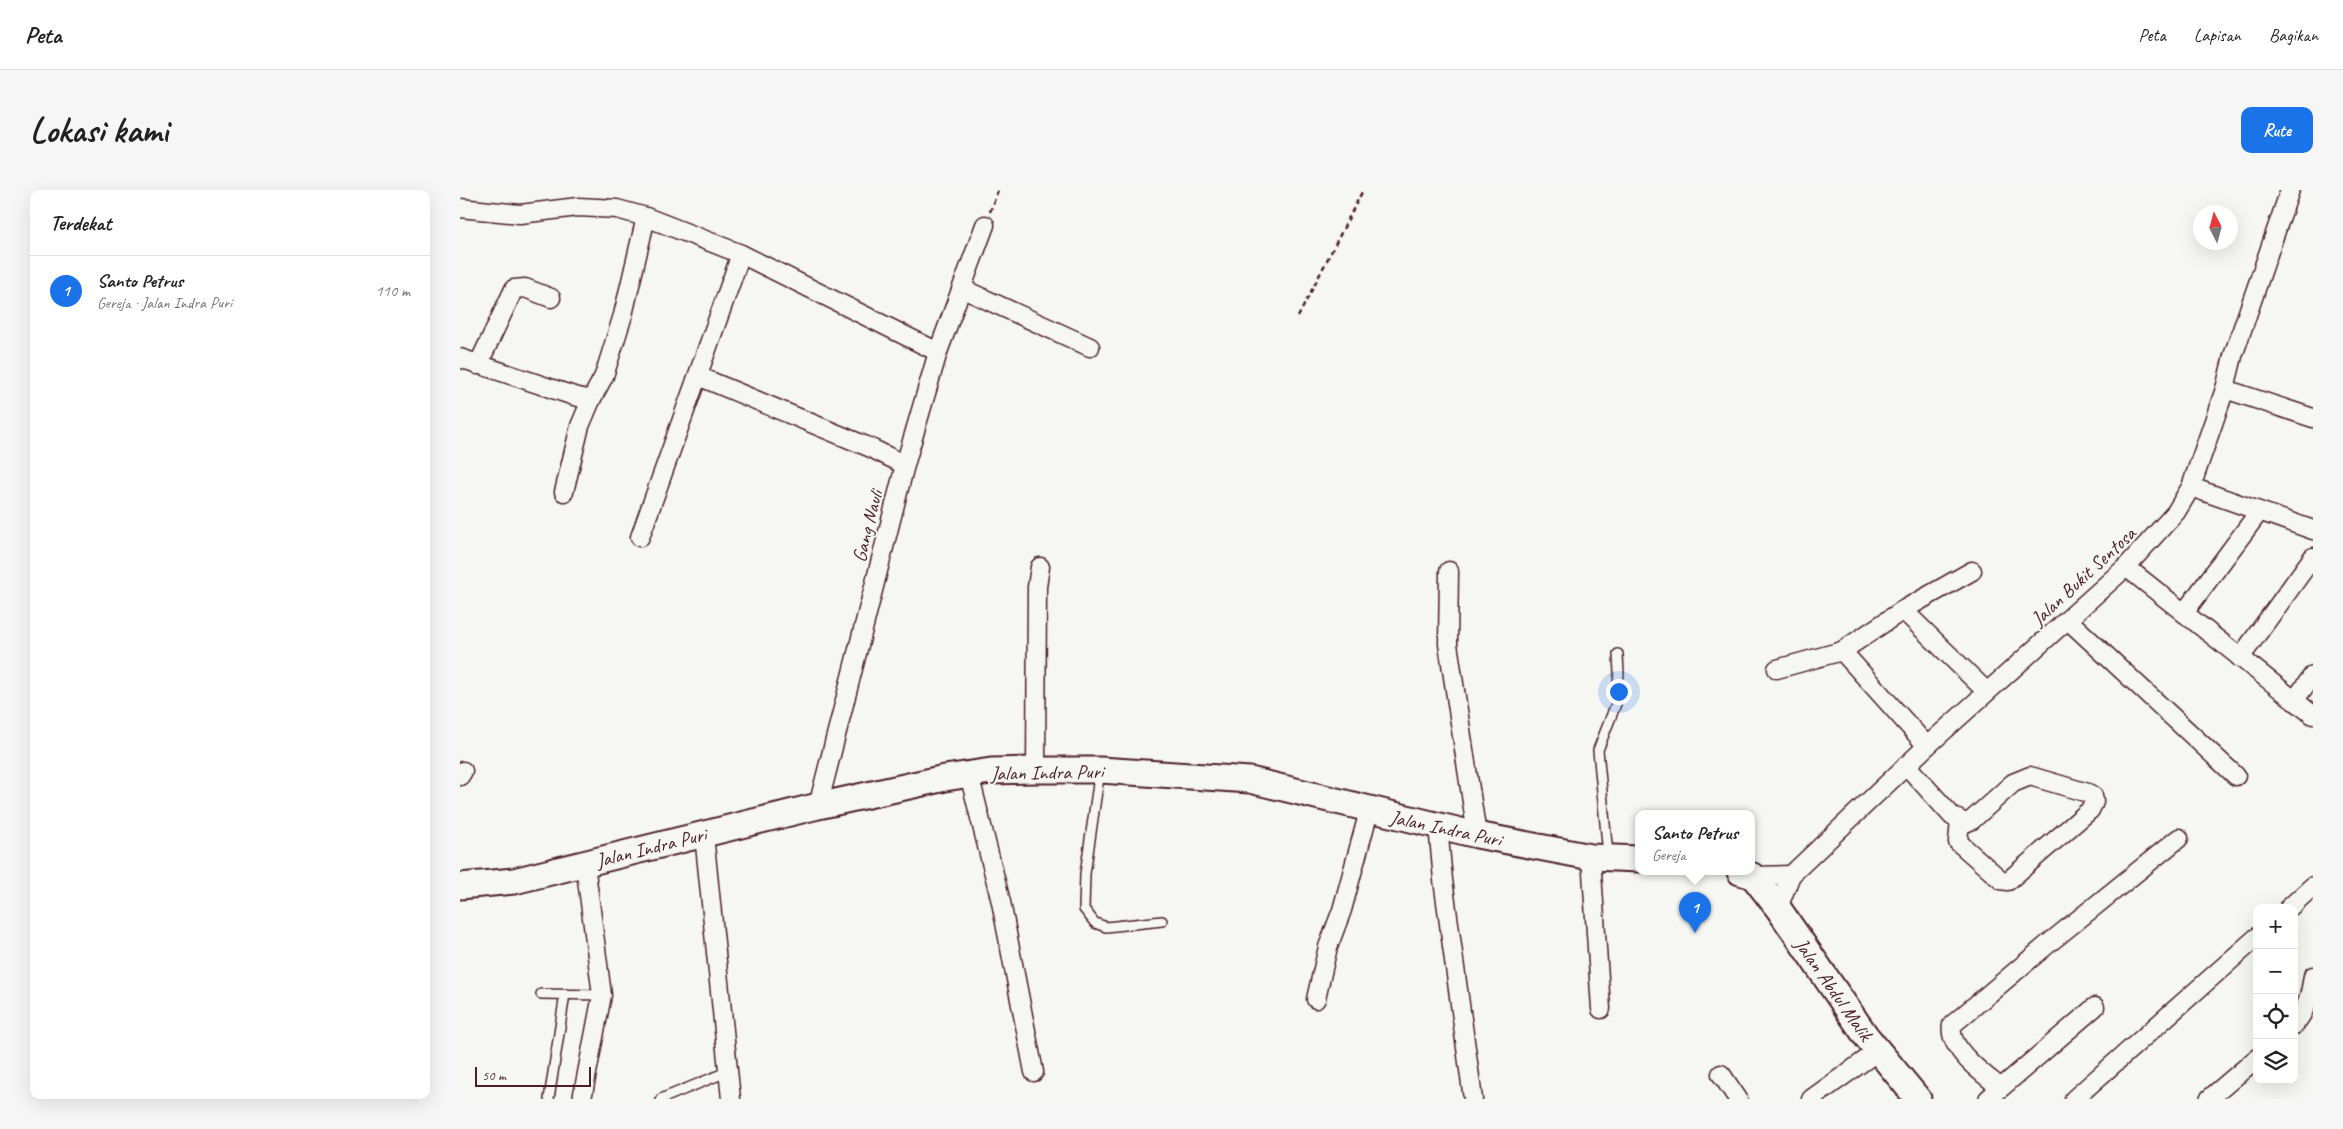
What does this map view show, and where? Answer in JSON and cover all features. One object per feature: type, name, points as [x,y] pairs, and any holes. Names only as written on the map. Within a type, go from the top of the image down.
[{"type":"street","name":"Jalan Bukit Sentosa","points":[[1778,908],[1791,875],[1906,765],[2126,567],[2164,528],[2176,512],[2191,487],[2224,389],[2233,356],[2290,190]]},
{"type":"street","points":[[460,208],[520,214],[578,207],[616,209],[646,217],[741,254],[938,352]]},
{"type":"street","points":[[564,492],[580,426],[604,376],[623,315],[646,217]]},
{"type":"street","name":"Gang Nauli","points":[[818,806],[905,465],[938,352],[963,289],[985,225]]},
{"type":"street","points":[[640,538],[741,254]]},
{"type":"street","points":[[478,365],[514,289],[525,288],[551,298]]},
{"type":"street","points":[[963,289],[1090,347]]},
{"type":"street","points":[[460,358],[591,400]]},
{"type":"street","points":[[698,376],[871,448],[905,465]]},
{"type":"street","points":[[2224,389],[2313,418]]},
{"type":"street","points":[[2191,487],[2313,530]]},
{"type":"street","points":[[2184,613],[2259,512]]},
{"type":"street","points":[[2240,658],[2313,557]]},
{"type":"street","points":[[1036,770],[1037,587],[1040,567]]},
{"type":"street","points":[[2126,567],[2313,715]]},
{"type":"street","points":[[1450,571],[1448,644],[1477,835]]},
{"type":"street","points":[[1777,669],[1842,651],[1903,610],[1972,571]]},
{"type":"street","points":[[1903,610],[1987,692]]},
{"type":"street","points":[[2068,620],[2236,776]]},
{"type":"street","points":[[1842,651],[1927,746]]},
{"type":"street","points":[[2294,701],[2313,675]]},
{"type":"street","points":[[1906,765],[1952,816],[1965,823],[1972,820],[2013,783],[2030,776],[2088,793],[2093,796],[2094,802],[2090,810],[2008,881],[2001,880],[1958,842],[1960,821]]},
{"type":"street","name":"Jalan Indra Puri","points":[[460,886],[514,881],[818,806],[969,774],[1036,770],[1100,770],[1250,780],[1369,811],[1477,835],[1600,856],[1635,859]]},
{"type":"street","points":[[969,774],[1001,902],[1034,1072]]},
{"type":"street","points":[[1316,999],[1328,947],[1342,910],[1369,811]]},
{"type":"street","points":[[1438,826],[1443,880],[1473,1099]]},
{"type":"street","points":[[704,835],[731,1099]]},
{"type":"street","points":[[2095,1006],[1994,1093],[1955,1044],[1950,1032],[1952,1026],[2048,944],[2179,838]]},
{"type":"street","points":[[1600,856],[1601,1009]]},
{"type":"street","points":[[582,1099],[602,995],[585,864]]},
{"type":"street","points":[[1755,874],[1791,875]]},
{"type":"street","name":"Jalan Abdul Malik","points":[[1747,875],[1778,908],[1878,1051],[1918,1099]]},
{"type":"street","points":[[2293,904],[2313,886]]},
{"type":"street","points":[[2074,1099],[2253,941]]},
{"type":"street","points":[[2298,1021],[2304,1014],[2310,1000],[2313,976]]},
{"type":"street","points":[[1811,1099],[1878,1051]]},
{"type":"street","points":[[2209,1099],[2253,1061]]},
{"type":"street","points":[[1721,1074],[1738,1099]]},
{"type":"lane","points":[[1600,856],[1598,750],[1616,704],[1619,673],[1618,654]]},
{"type":"lane","points":[[1100,770],[1085,874],[1084,909],[1095,923],[1106,927],[1162,921]]},
{"type":"lane","points":[[541,994],[602,995]]},
{"type":"lane","points":[[549,1099],[565,994]]},
{"type":"lane","points":[[661,1099],[729,1071]]},
{"type":"path","points":[[985,225],[998,190]]},
{"type":"path","points":[[1298,317],[1364,190]]},
{"type":"place","name":"Santo Petrus","points":[[1695,933]]}]
